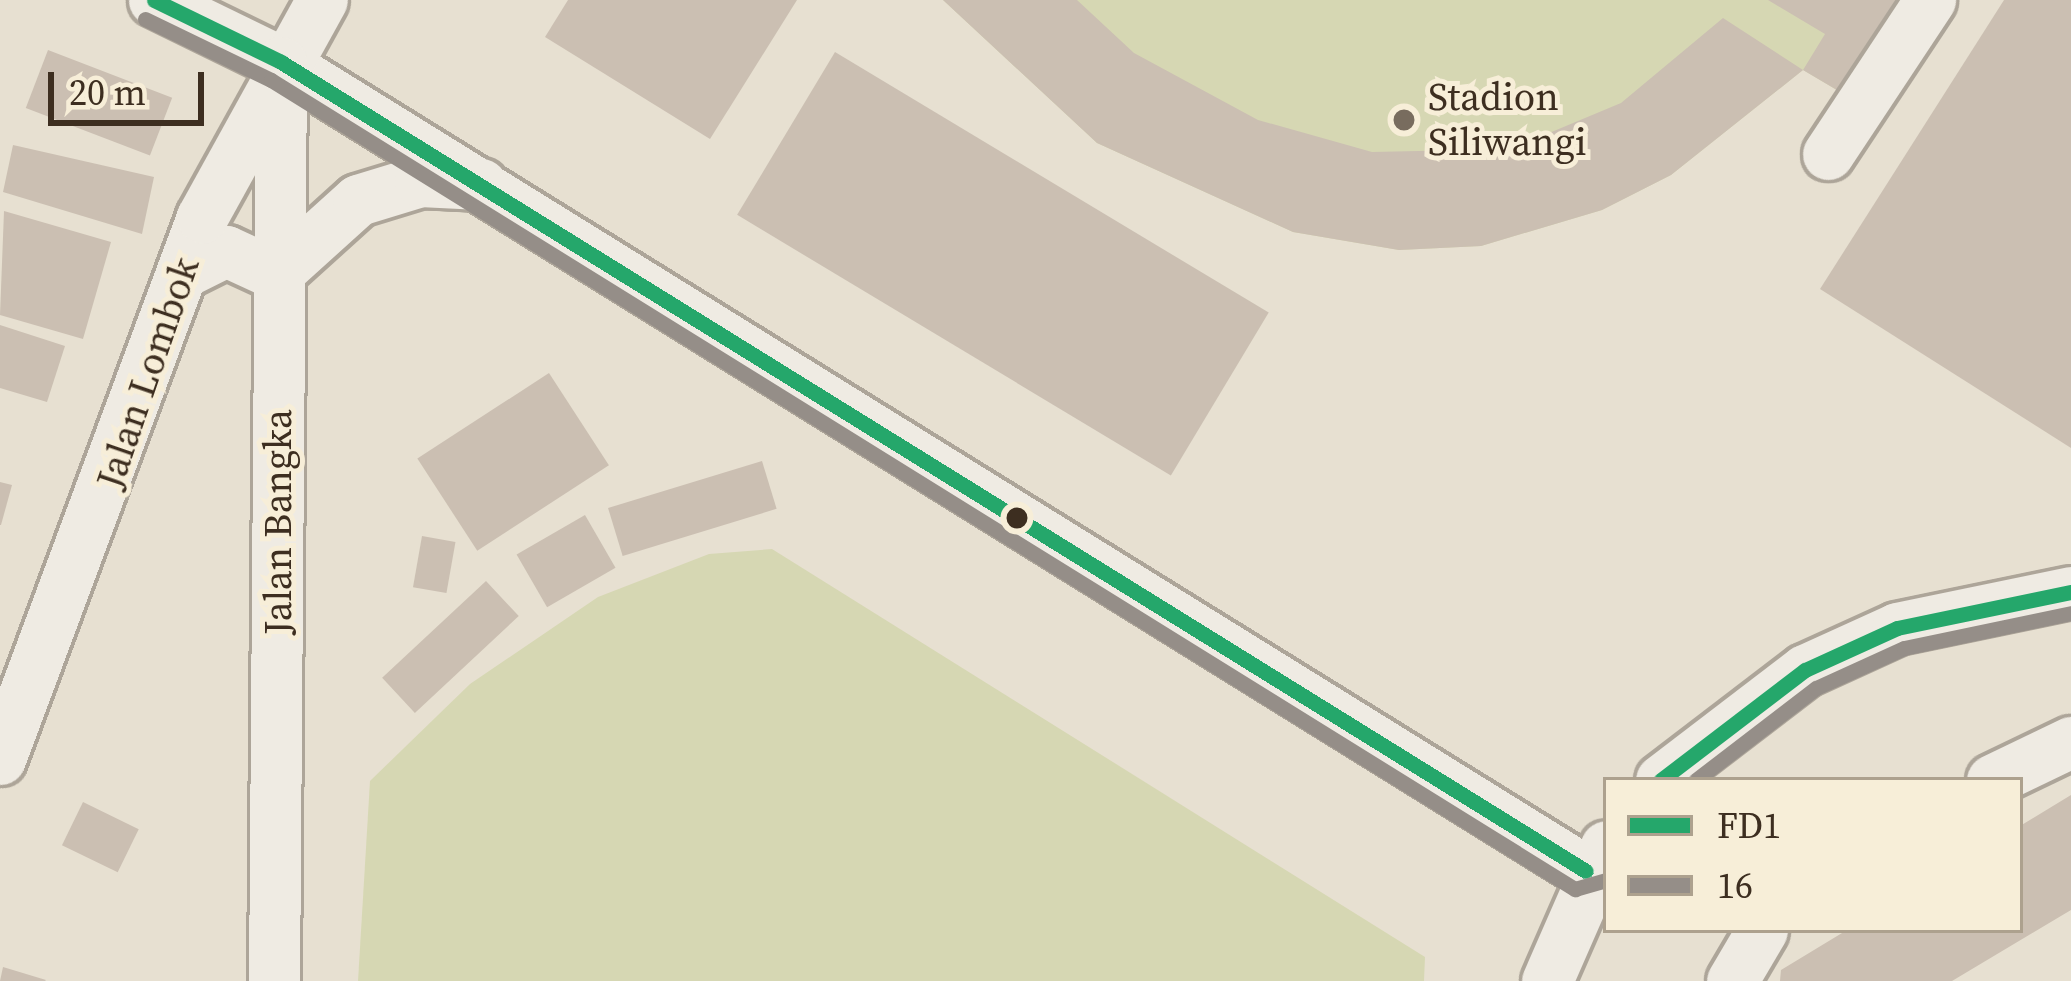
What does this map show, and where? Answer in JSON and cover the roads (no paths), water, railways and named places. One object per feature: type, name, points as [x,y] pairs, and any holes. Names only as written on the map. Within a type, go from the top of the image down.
[{"type":"street","points":[[154,0],[281,62],[1596,858],[1547,981]]},
{"type":"street","name":"Jalan Lombok","points":[[0,759],[184,272],[281,62],[322,0]]},
{"type":"street","points":[[1828,154],[1930,0]]},
{"type":"street","name":"Jalan Bangka","points":[[274,981],[281,62]]},
{"type":"street","points":[[184,272],[226,250],[276,274],[358,200],[420,181],[481,184]]},
{"type":"street","points":[[1664,777],[1721,725],[1860,645],[1993,601],[2071,592]]},
{"type":"street","points":[[1998,777],[2071,742]]},
{"type":"street","points":[[1732,981],[1760,933]]},
{"type":"place","name":"Stadion Siliwangi","points":[[1404,120]]}]
